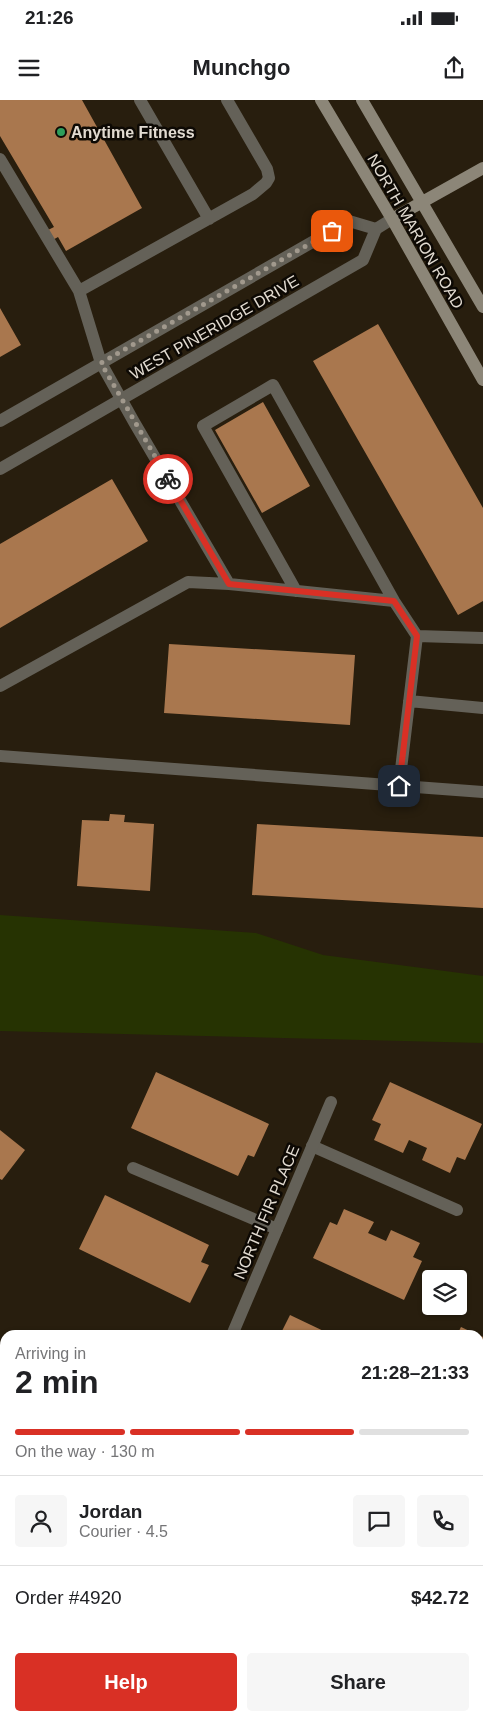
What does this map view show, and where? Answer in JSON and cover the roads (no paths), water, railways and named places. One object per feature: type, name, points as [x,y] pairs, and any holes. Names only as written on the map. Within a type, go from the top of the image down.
[{"type":"main road","name":"NORTH MARION ROAD","points":[[321,100],[392,219],[483,380]]},
{"type":"main road","name":"NORTH MARION ROAD","points":[[362,100],[483,307]]},
{"type":"main road","points":[[392,219],[483,168]]},
{"type":"street","points":[[140,100],[209,219]]},
{"type":"street","points":[[79,291],[253,194],[266,183],[269,178],[267,169],[227,100]]},
{"type":"street","points":[[0,159],[79,291],[101,363],[229,584]]},
{"type":"street","points":[[376,229],[392,219]]},
{"type":"street","name":"WEST PINERIDGE DRIVE","points":[[0,421],[349,221],[376,229],[363,260],[0,469]]},
{"type":"street","points":[[296,591],[202,426],[273,385],[394,601],[417,636],[399,786]]},
{"type":"street","points":[[0,686],[188,582],[229,584],[394,601]]},
{"type":"street","points":[[417,636],[483,638]]},
{"type":"street","points":[[409,701],[483,708]]},
{"type":"street","points":[[0,756],[483,792]]},
{"type":"street","name":"NORTH FIR PLACE","points":[[234,1330],[331,1102]]},
{"type":"street","points":[[312,1146],[457,1210]]},
{"type":"street","points":[[133,1168],[277,1228]]},
{"type":"place","name":"Anytime Fitness","points":[[61,132]]}]
